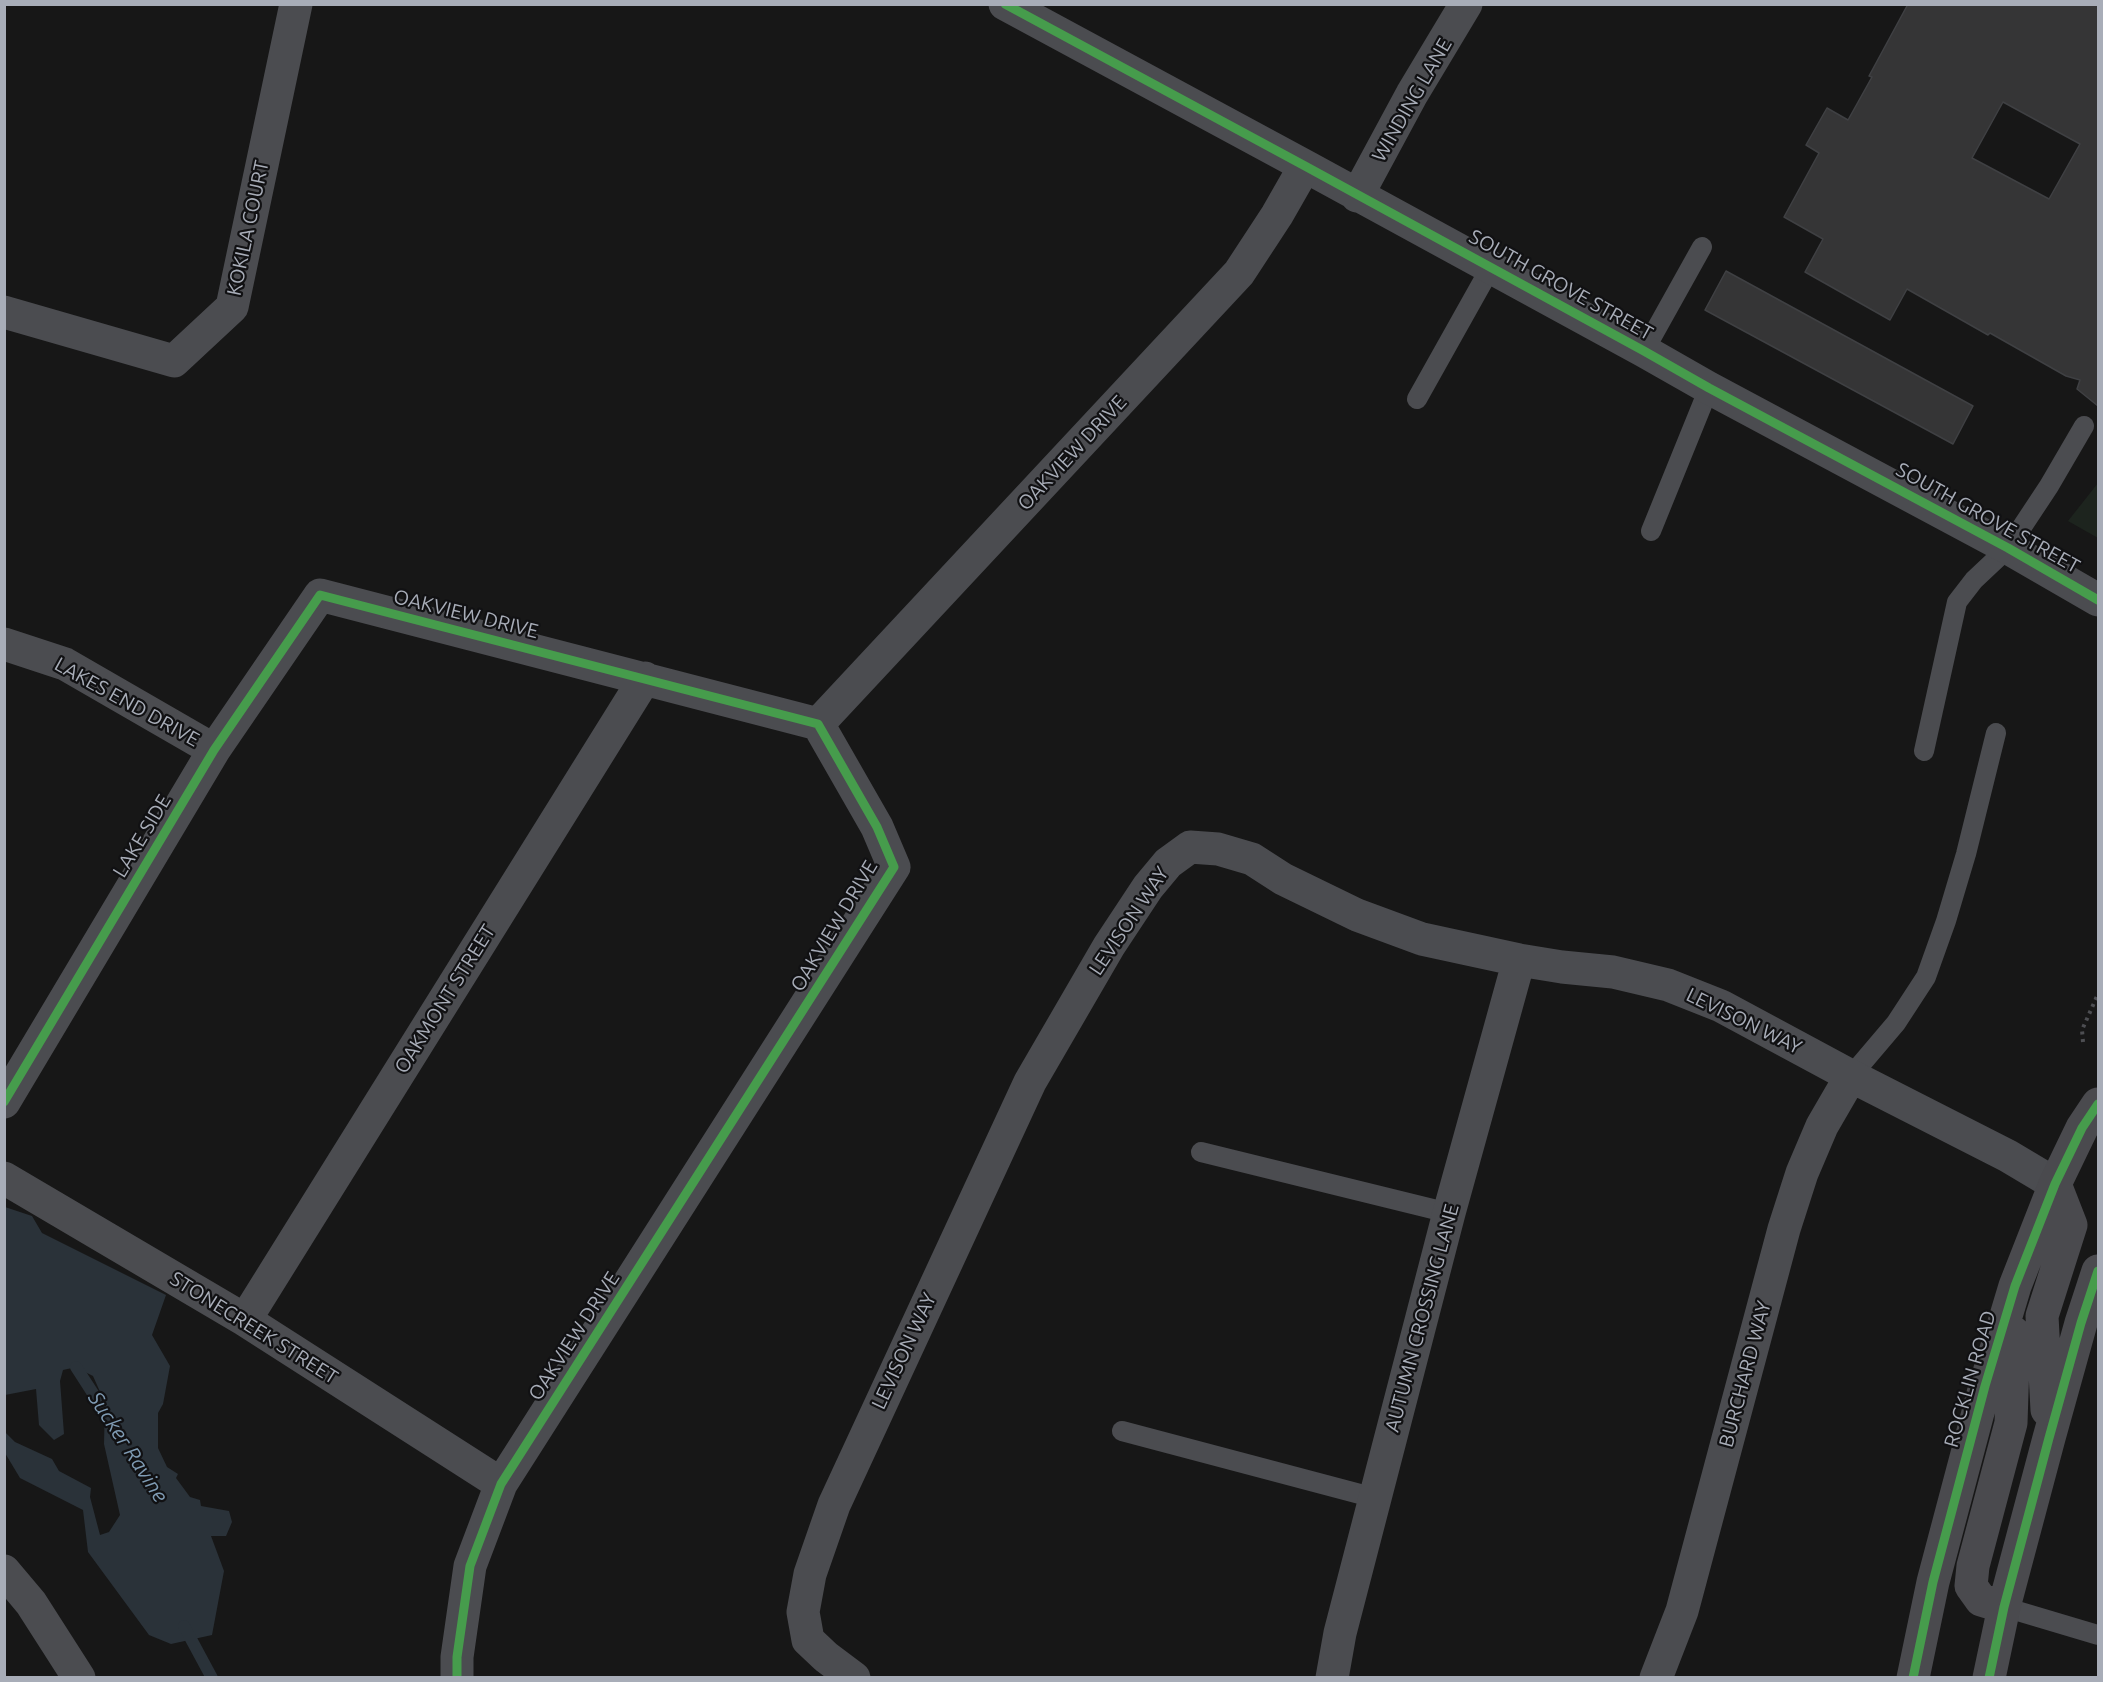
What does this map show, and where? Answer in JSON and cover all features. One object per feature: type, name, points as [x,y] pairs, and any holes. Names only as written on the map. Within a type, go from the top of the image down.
[{"type":"main road","name":"ROCKLIN ROAD","points":[[1913,1677],[1933,1582],[1985,1386],[2015,1286],[2055,1184],[2082,1128],[2098,1104]]},
{"type":"main road","points":[[2049,1438],[2042,1316],[2071,1225],[2055,1184]]},
{"type":"main road","points":[[1989,1677],[2004,1607],[2049,1438],[2090,1325],[2098,1271]]},
{"type":"main road","points":[[2004,1607],[1981,1599],[1971,1586],[1973,1566],[2011,1423],[2015,1286]]},
{"type":"street","name":"KOKILA COURT","points":[[4,312],[174,362],[232,307],[296,4]]},
{"type":"street","name":"SOUTH GROVE STREET","points":[[1005,4],[1491,267],[1709,388],[2008,548],[2098,600]]},
{"type":"street","name":"WINDING LANE","points":[[1358,196],[1413,94],[1466,4]]},
{"type":"street","name":"OAKVIEW DRIVE","points":[[819,724],[1239,273],[1278,215],[1305,166]]},
{"type":"street","name":"OAKVIEW DRIVE","points":[[320,595],[819,724],[877,827],[894,867],[501,1484]]},
{"type":"street","name":"LAKE SIDE","points":[[4,1102],[214,750],[320,595]]},
{"type":"street","name":"LAKES END DRIVE","points":[[4,644],[65,664],[214,750]]},
{"type":"street","name":"OAKMONT STREET","points":[[245,1320],[645,678]]},
{"type":"street","name":"LEVISON WAY","points":[[854,1677],[826,1658],[808,1640],[803,1612],[810,1574],[834,1505],[1030,1082],[1109,946],[1148,887],[1168,862],[1190,847],[1218,849],[1252,860],[1283,879],[1367,919],[1422,939],[1519,960],[1613,972],[1668,985],[1721,1006],[1851,1076],[2008,1156],[2055,1184]]},
{"type":"street","name":"AUTUMN CROSSING LANE","points":[[1332,1677],[1340,1633],[1449,1213],[1519,960]]},
{"type":"street","name":"BURCHARD WAY","points":[[1656,1677],[1682,1611],[1784,1229],[1822,1126],[1851,1076]]},
{"type":"street","name":"STONECREEK STREET","points":[[4,1178],[245,1320],[501,1484]]},
{"type":"street","points":[[457,1677],[457,1657],[470,1566],[501,1484]]},
{"type":"street","points":[[4,1571],[31,1603],[79,1677]]},
{"type":"lane","points":[[1644,351],[1702,248]]},
{"type":"lane","points":[[1417,399],[1491,267]]},
{"type":"lane","points":[[1651,531],[1709,388]]},
{"type":"lane","points":[[1923,751],[1958,602],[1974,580],[2008,548],[2049,486],[2084,426]]},
{"type":"lane","points":[[1851,1076],[1896,1023],[1926,977],[1956,887],[1996,734]]},
{"type":"lane","points":[[1201,1152],[1449,1213]]},
{"type":"lane","points":[[1122,1431],[1375,1498]]},
{"type":"lane","points":[[2004,1607],[2098,1635]]},
{"type":"path","points":[[2083,1042],[2082,1030],[2098,994]]},
{"type":"shaded area","points":[[2098,483],[2098,538],[2068,521]]},
{"type":"water","points":[[5,1207],[32,1216],[42,1233],[166,1295],[152,1335],[170,1366],[163,1404],[158,1413],[158,1448],[167,1467],[178,1474],[176,1478],[190,1497],[200,1500],[201,1506],[229,1511],[232,1522],[226,1536],[211,1536],[224,1571],[212,1635],[171,1644],[149,1635],[88,1552],[83,1510],[20,1478],[5,1453],[5,1432],[15,1442],[52,1459],[59,1471],[91,1488],[90,1497],[100,1535],[109,1532],[120,1515],[104,1444],[105,1403],[93,1376],[85,1372],[82,1386],[72,1368],[63,1370],[60,1381],[64,1434],[54,1440],[39,1425],[36,1389],[5,1395]]},
{"type":"building","points":[[1908,4],[2098,4],[2098,406],[2077,389],[2080,380],[2066,376],[1990,333],[1988,335],[1907,289],[1890,320],[1805,272],[1823,239],[1784,217],[1819,153],[1806,145],[1827,108],[1848,120],[1872,77],[1869,76]],"holes":[[[2003,102],[2080,144],[2049,199],[1972,158]]]},
{"type":"building","points":[[1726,271],[1973,406],[1953,444],[1705,310]]},
{"type":"waterway","name":"Sucker Ravine","points":[[76,1367],[114,1426]]},
{"type":"waterway","name":"Sucker Ravine","points":[[184,1626],[212,1678]]},
{"type":"cycle path","points":[[1005,4],[1709,388],[2008,548],[2098,600]]},
{"type":"cycle path","points":[[4,1102],[214,750],[320,595],[818,724],[877,827],[894,867],[501,1484],[470,1566],[457,1657],[457,1678]]},
{"type":"cycle path","points":[[1913,1678],[1933,1582],[1985,1386],[2015,1286],[2055,1184],[2082,1128],[2098,1104]]},
{"type":"cycle path","points":[[1989,1678],[2004,1607],[2049,1438],[2098,1271]]}]
